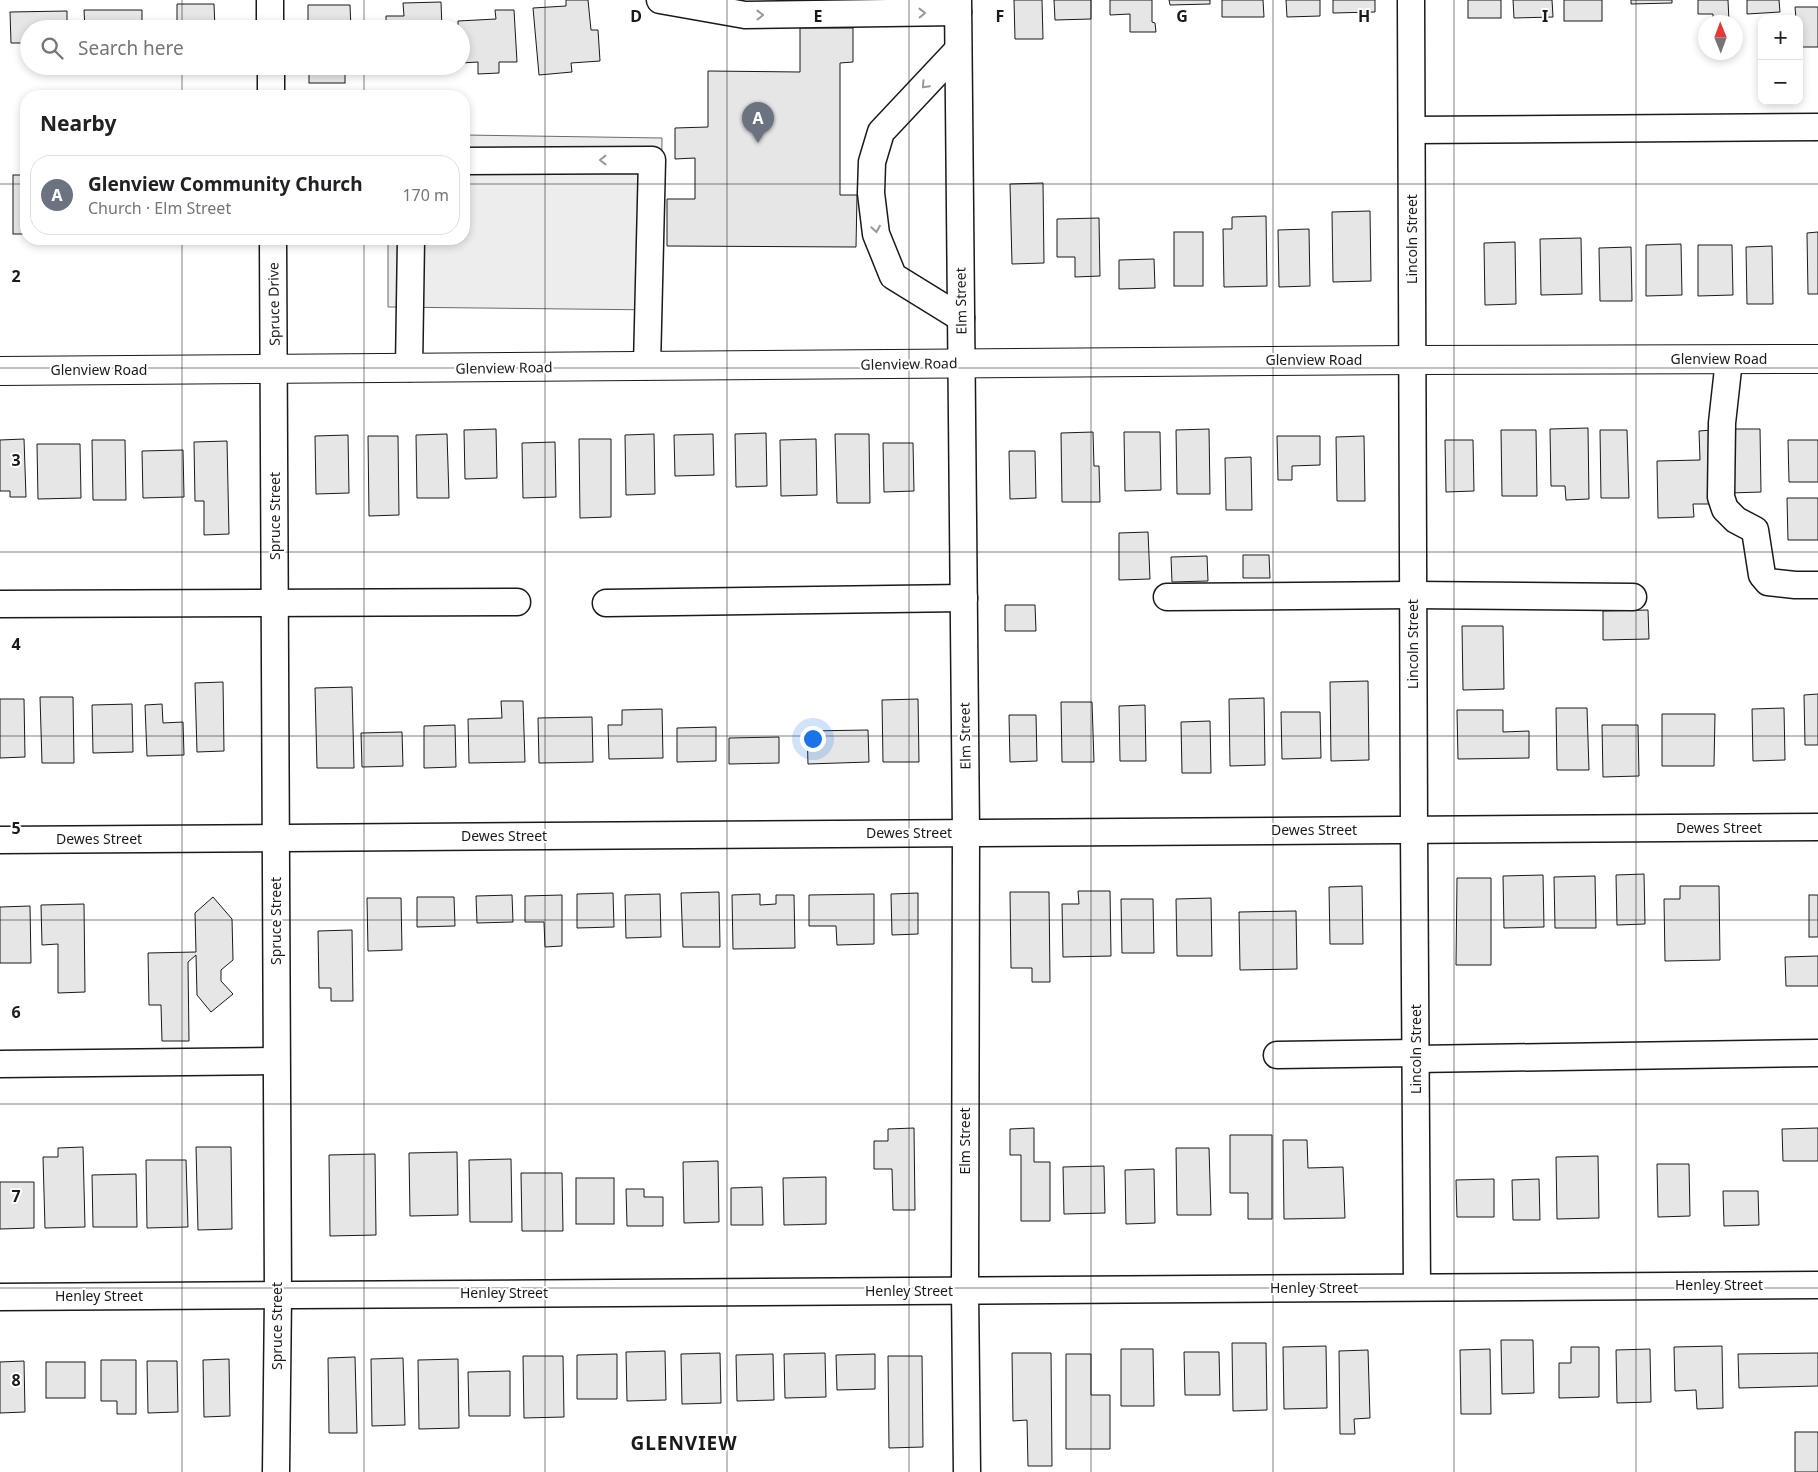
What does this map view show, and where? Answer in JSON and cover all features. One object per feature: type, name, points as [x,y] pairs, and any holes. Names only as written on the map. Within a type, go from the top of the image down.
[{"type":"main road","name":"Glenview Road","points":[[0,371],[1413,360],[1818,359]]},
{"type":"street","points":[[270,0],[270,20]]},
{"type":"street","points":[[660,0],[725,6],[745,15],[958,6]]},
{"type":"street","name":"Lincoln Street","points":[[1411,0],[1417,1287]]},
{"type":"street","name":"Elm Street","points":[[958,6],[966,833],[965,1290],[967,1472]]},
{"type":"street","points":[[958,50],[881,132],[872,162],[871,192],[876,234],[893,276],[961,318]]},
{"type":"street","points":[[271,75],[271,90]]},
{"type":"street","points":[[1412,130],[1818,127]]},
{"type":"street","points":[[470,161],[652,160],[647,366]]},
{"type":"street","name":"Spruce Drive","points":[[273,245],[275,370]]},
{"type":"street","points":[[409,368],[411,245]]},
{"type":"street","points":[[1729,360],[1722,432],[1721,497],[1725,509],[1736,520],[1756,530],[1762,575],[1768,582],[1795,585],[1818,584]]},
{"type":"street","name":"Spruce Street","points":[[275,370],[275,838],[278,1295],[276,1472]]},
{"type":"street","points":[[1167,597],[1633,596]]},
{"type":"street","points":[[606,603],[964,598]]},
{"type":"street","points":[[0,604],[518,602]]},
{"type":"street","name":"Dewes Street","points":[[0,840],[1818,827]]},
{"type":"street","points":[[1277,1055],[1416,1056],[1818,1053]]},
{"type":"street","points":[[0,1064],[276,1061]]},
{"type":"street","name":"Henley Street","points":[[0,1297],[1818,1284]]},
{"type":"shaded area","points":[[470,135],[662,138],[660,310],[388,307],[388,245],[470,245]]},
{"type":"building","points":[[566,0],[588,0],[591,30],[598,30],[600,61],[571,63],[572,72],[539,75],[533,8],[566,6]]},
{"type":"building","points":[[1014,0],[1042,0],[1043,39],[1015,39]]},
{"type":"building","points":[[1054,0],[1091,0],[1091,19],[1055,20]]},
{"type":"building","points":[[1110,0],[1152,0],[1152,22],[1155,23],[1156,32],[1130,32],[1130,14],[1110,15]]},
{"type":"building","points":[[1169,0],[1210,0],[1210,4],[1170,5]]},
{"type":"building","points":[[1222,0],[1263,0],[1264,17],[1222,17]]},
{"type":"building","points":[[1286,0],[1320,0],[1320,16],[1287,17]]},
{"type":"building","points":[[1333,0],[1375,0],[1375,12],[1333,13]]},
{"type":"building","points":[[1468,0],[1501,0],[1501,18],[1468,18]]},
{"type":"building","points":[[1513,0],[1552,0],[1553,17],[1514,18]]},
{"type":"building","points":[[1564,0],[1602,0],[1602,21],[1564,21]]},
{"type":"building","points":[[1631,0],[1672,0],[1672,3],[1631,4]]},
{"type":"building","points":[[1698,0],[1728,0],[1729,15],[1698,14]]},
{"type":"building","points":[[1747,0],[1779,0],[1780,12],[1747,14]]},
{"type":"building","points":[[441,2],[442,20],[386,20],[386,16],[404,16],[403,3]]},
{"type":"building","points":[[177,4],[214,4],[215,20],[177,20]]},
{"type":"building","points":[[308,5],[350,5],[351,20],[308,20]]},
{"type":"building","points":[[1795,7],[1818,7],[1818,47],[1803,47],[1803,15],[1796,15]]},
{"type":"building","points":[[84,10],[142,10],[142,20],[85,20]]},
{"type":"building","points":[[495,10],[514,10],[517,62],[499,62],[499,73],[478,74],[478,62],[470,62],[470,20],[496,19]]},
{"type":"building","points":[[67,11],[67,20],[20,20],[20,43],[11,43],[10,12]]},
{"type":"building","points":[[800,28],[853,28],[853,62],[840,63],[840,195],[857,195],[856,247],[667,246],[667,199],[695,199],[695,158],[675,159],[675,128],[708,127],[708,71],[800,72]]},
{"type":"building","points":[[309,75],[345,75],[345,83],[309,83]]},
{"type":"building","points":[[13,175],[20,175],[20,234],[13,234]]},
{"type":"building","points":[[1043,183],[1044,263],[1012,264],[1010,184]]},
{"type":"building","points":[[1370,211],[1371,281],[1333,282],[1332,212]]},
{"type":"building","points":[[1266,216],[1267,286],[1224,287],[1223,229],[1232,229],[1232,217]]},
{"type":"building","points":[[1099,218],[1100,276],[1075,277],[1075,257],[1057,257],[1057,219]]},
{"type":"building","points":[[1309,229],[1310,286],[1279,287],[1278,230]]},
{"type":"building","points":[[1174,232],[1203,232],[1203,286],[1174,286]]},
{"type":"building","points":[[1818,232],[1818,294],[1808,294],[1807,233]]},
{"type":"building","points":[[1581,238],[1582,294],[1541,295],[1540,239]]},
{"type":"building","points":[[1515,242],[1516,304],[1485,305],[1484,243]]},
{"type":"building","points":[[1681,244],[1682,295],[1646,296],[1646,245]]},
{"type":"building","points":[[1698,245],[1732,245],[1733,295],[1698,296]]},
{"type":"building","points":[[1772,246],[1773,304],[1747,304],[1746,247]]},
{"type":"building","points":[[1631,247],[1632,301],[1600,301],[1599,248]]},
{"type":"building","points":[[1154,259],[1155,288],[1119,289],[1119,260]]},
{"type":"building","points":[[1588,428],[1589,499],[1566,500],[1565,486],[1551,486],[1550,429]]},
{"type":"building","points":[[496,429],[497,478],[465,479],[464,430]]},
{"type":"building","points":[[1209,429],[1210,494],[1177,494],[1176,430]]},
{"type":"building","points":[[1729,429],[1760,429],[1761,492],[1730,493]]},
{"type":"building","points":[[1501,430],[1536,430],[1537,496],[1502,496]]},
{"type":"building","points":[[1600,430],[1627,430],[1629,498],[1601,498]]},
{"type":"building","points":[[1712,430],[1713,504],[1693,504],[1694,517],[1658,518],[1657,461],[1700,460],[1699,431]]},
{"type":"building","points":[[1093,432],[1094,466],[1099,466],[1100,502],[1062,502],[1061,433]]},
{"type":"building","points":[[1124,432],[1160,432],[1161,490],[1125,491]]},
{"type":"building","points":[[766,433],[767,486],[736,487],[735,434]]},
{"type":"building","points":[[447,434],[449,498],[417,498],[416,435]]},
{"type":"building","points":[[654,434],[655,494],[626,495],[625,435]]},
{"type":"building","points":[[713,434],[714,475],[675,476],[674,435]]},
{"type":"building","points":[[835,434],[869,434],[870,503],[837,503]]},
{"type":"building","points":[[348,435],[349,493],[316,494],[315,436]]},
{"type":"building","points":[[368,436],[398,436],[399,515],[369,516]]},
{"type":"building","points":[[1277,436],[1320,436],[1320,465],[1292,466],[1292,480],[1278,480]]},
{"type":"building","points":[[1364,436],[1365,501],[1337,501],[1336,437]]},
{"type":"building","points":[[24,439],[26,497],[10,497],[10,491],[0,491],[0,440]]},
{"type":"building","points":[[579,439],[611,439],[611,517],[580,518]]},
{"type":"building","points":[[816,439],[817,495],[781,496],[780,440]]},
{"type":"building","points":[[92,440],[125,440],[126,500],[93,500]]},
{"type":"building","points":[[1445,440],[1473,440],[1474,491],[1446,492]]},
{"type":"building","points":[[1788,440],[1818,440],[1818,482],[1789,482]]},
{"type":"building","points":[[227,441],[229,534],[204,535],[204,501],[195,501],[194,442]]},
{"type":"building","points":[[555,442],[556,497],[523,498],[522,443]]},
{"type":"building","points":[[883,443],[913,443],[914,491],[884,492]]},
{"type":"building","points":[[37,444],[80,444],[81,498],[38,499]]},
{"type":"building","points":[[183,450],[184,497],[143,498],[142,451]]},
{"type":"building","points":[[1009,451],[1035,451],[1036,498],[1010,499]]},
{"type":"building","points":[[1251,457],[1252,510],[1226,510],[1225,458]]},
{"type":"building","points":[[1787,498],[1818,498],[1818,540],[1788,540]]},
{"type":"building","points":[[1148,532],[1150,579],[1119,580],[1119,533]]},
{"type":"building","points":[[1243,555],[1269,555],[1270,578],[1243,578]]},
{"type":"building","points":[[1207,556],[1208,581],[1172,582],[1171,557]]},
{"type":"building","points":[[1005,605],[1035,605],[1036,631],[1005,631]]},
{"type":"building","points":[[1648,610],[1649,639],[1603,640],[1603,611]]},
{"type":"building","points":[[1462,626],[1503,626],[1504,689],[1463,690]]},
{"type":"building","points":[[1368,681],[1369,760],[1331,761],[1330,682]]},
{"type":"building","points":[[223,682],[224,751],[197,752],[195,683]]},
{"type":"building","points":[[352,687],[354,768],[317,768],[315,688]]},
{"type":"building","points":[[1818,694],[1818,745],[1805,745],[1804,695]]},
{"type":"building","points":[[40,697],[73,697],[74,763],[42,763]]},
{"type":"building","points":[[1264,698],[1265,765],[1230,766],[1229,699]]},
{"type":"building","points":[[0,699],[24,699],[25,757],[0,758]]},
{"type":"building","points":[[918,699],[919,762],[883,762],[882,700]]},
{"type":"building","points":[[501,701],[523,701],[525,762],[469,763],[468,719],[502,718]]},
{"type":"building","points":[[1061,702],[1092,702],[1094,762],[1062,762]]},
{"type":"building","points":[[132,704],[133,752],[93,753],[92,705]]},
{"type":"building","points":[[162,704],[163,723],[183,722],[184,755],[147,756],[145,705]]},
{"type":"building","points":[[1145,705],[1146,761],[1120,761],[1119,706]]},
{"type":"building","points":[[1556,708],[1587,708],[1589,770],[1557,770]]},
{"type":"building","points":[[1784,708],[1785,760],[1753,761],[1752,709]]},
{"type":"building","points":[[662,709],[663,758],[609,759],[608,725],[622,725],[622,710]]},
{"type":"building","points":[[1457,710],[1503,710],[1503,732],[1529,731],[1529,758],[1458,759]]},
{"type":"building","points":[[1281,712],[1320,712],[1321,758],[1282,759]]},
{"type":"building","points":[[1662,714],[1715,714],[1714,766],[1662,766]]},
{"type":"building","points":[[1009,715],[1036,715],[1037,761],[1010,762]]},
{"type":"building","points":[[592,717],[593,762],[539,763],[538,718]]},
{"type":"building","points":[[1210,721],[1211,773],[1182,773],[1181,722]]},
{"type":"building","points":[[455,725],[456,767],[424,768],[424,726]]},
{"type":"building","points":[[1602,725],[1638,725],[1639,776],[1603,777]]},
{"type":"building","points":[[716,727],[716,761],[677,762],[677,728]]},
{"type":"building","points":[[868,730],[869,762],[808,764],[807,731]]},
{"type":"building","points":[[402,732],[403,766],[362,767],[361,733]]},
{"type":"building","points":[[779,737],[779,763],[729,764],[729,738]]},
{"type":"building","points":[[1644,874],[1645,924],[1617,925],[1616,875]]},
{"type":"building","points":[[1543,875],[1544,927],[1504,928],[1503,876]]},
{"type":"building","points":[[1595,876],[1596,928],[1555,928],[1554,877]]},
{"type":"building","points":[[1457,878],[1491,878],[1491,965],[1456,965]]},
{"type":"building","points":[[1362,886],[1363,944],[1330,944],[1329,887]]},
{"type":"building","points":[[1680,886],[1719,886],[1720,960],[1665,961],[1664,899],[1680,899]]},
{"type":"building","points":[[1078,891],[1110,891],[1111,956],[1063,957],[1062,904],[1079,904]]},
{"type":"building","points":[[719,892],[720,947],[683,947],[681,893]]},
{"type":"building","points":[[1010,892],[1049,892],[1050,982],[1032,982],[1032,968],[1011,968]]},
{"type":"building","points":[[613,893],[614,927],[577,928],[577,894]]},
{"type":"building","points":[[918,893],[918,934],[892,935],[891,894]]},
{"type":"building","points":[[660,894],[661,937],[626,938],[625,895]]},
{"type":"building","points":[[760,894],[760,905],[776,904],[776,895],[794,895],[795,948],[733,949],[732,895]]},
{"type":"building","points":[[874,894],[874,944],[837,945],[836,926],[809,926],[809,895]]},
{"type":"building","points":[[512,895],[513,922],[477,923],[476,896]]},
{"type":"building","points":[[562,895],[562,946],[545,947],[544,922],[525,922],[525,896]]},
{"type":"building","points":[[1809,895],[1818,895],[1818,937],[1809,937]]},
{"type":"building","points":[[213,897],[232,919],[233,960],[221,970],[221,981],[233,994],[211,1012],[197,995],[196,955],[188,962],[189,1041],[162,1041],[161,1005],[149,1005],[148,953],[196,952],[195,913]]},
{"type":"building","points":[[417,897],[454,897],[455,926],[417,927]]},
{"type":"building","points":[[367,898],[401,898],[402,950],[368,951]]},
{"type":"building","points":[[1211,898],[1212,956],[1177,956],[1176,899]]},
{"type":"building","points":[[1121,899],[1153,899],[1154,953],[1122,953]]},
{"type":"building","points":[[84,904],[85,992],[58,993],[58,944],[42,945],[41,905]]},
{"type":"building","points":[[30,906],[31,963],[0,963],[0,907]]},
{"type":"building","points":[[1296,911],[1297,969],[1240,970],[1239,912]]},
{"type":"building","points":[[352,930],[353,1001],[331,1001],[331,988],[319,988],[318,931]]},
{"type":"building","points":[[1818,956],[1818,986],[1786,986],[1785,957]]},
{"type":"building","points":[[914,1128],[915,1210],[893,1210],[892,1169],[874,1169],[874,1141],[888,1141],[888,1129]]},
{"type":"building","points":[[1034,1128],[1034,1162],[1050,1162],[1050,1221],[1021,1221],[1021,1155],[1010,1155],[1010,1129]]},
{"type":"building","points":[[1818,1128],[1818,1161],[1783,1161],[1782,1129]]},
{"type":"building","points":[[1230,1135],[1272,1135],[1272,1219],[1248,1219],[1248,1193],[1230,1193]]},
{"type":"building","points":[[1283,1140],[1307,1140],[1308,1168],[1343,1167],[1345,1218],[1284,1219]]},
{"type":"building","points":[[83,1147],[85,1227],[45,1228],[43,1157],[58,1157],[58,1148]]},
{"type":"building","points":[[196,1147],[231,1147],[232,1229],[198,1230]]},
{"type":"building","points":[[1176,1148],[1209,1148],[1211,1215],[1177,1215]]},
{"type":"building","points":[[457,1152],[458,1215],[410,1216],[409,1153]]},
{"type":"building","points":[[375,1154],[376,1235],[330,1236],[329,1155]]},
{"type":"building","points":[[1598,1156],[1599,1218],[1557,1219],[1556,1157]]},
{"type":"building","points":[[511,1159],[512,1222],[470,1222],[469,1160]]},
{"type":"building","points":[[146,1160],[186,1160],[188,1227],[147,1228]]},
{"type":"building","points":[[718,1161],[719,1222],[684,1223],[683,1162]]},
{"type":"building","points":[[1657,1164],[1689,1164],[1690,1216],[1658,1217]]},
{"type":"building","points":[[1104,1166],[1105,1213],[1064,1214],[1063,1167]]},
{"type":"building","points":[[1154,1169],[1155,1223],[1126,1224],[1125,1170]]},
{"type":"building","points":[[521,1173],[562,1173],[563,1231],[522,1231]]},
{"type":"building","points":[[136,1174],[137,1227],[93,1227],[92,1175]]},
{"type":"building","points":[[826,1177],[826,1224],[784,1225],[783,1178]]},
{"type":"building","points":[[576,1178],[614,1178],[614,1224],[576,1224]]},
{"type":"building","points":[[1494,1179],[1494,1217],[1457,1217],[1456,1180]]},
{"type":"building","points":[[1539,1179],[1540,1220],[1513,1220],[1512,1180]]},
{"type":"building","points":[[0,1182],[34,1182],[34,1228],[0,1229]]},
{"type":"building","points":[[762,1187],[763,1225],[731,1225],[731,1188]]},
{"type":"building","points":[[626,1189],[644,1189],[644,1197],[663,1197],[663,1226],[627,1226]]},
{"type":"building","points":[[1723,1191],[1758,1191],[1759,1225],[1724,1226]]},
{"type":"building","points":[[1501,1340],[1533,1340],[1534,1393],[1502,1394]]},
{"type":"building","points":[[1232,1343],[1266,1343],[1267,1410],[1233,1411]]},
{"type":"building","points":[[1326,1346],[1327,1408],[1284,1409],[1283,1347]]},
{"type":"building","points":[[1722,1346],[1723,1408],[1697,1409],[1696,1390],[1675,1391],[1674,1347]]},
{"type":"building","points":[[1571,1347],[1599,1347],[1599,1397],[1559,1398],[1559,1363],[1571,1363]]},
{"type":"building","points":[[1121,1349],[1153,1349],[1154,1406],[1121,1406]]},
{"type":"building","points":[[1490,1349],[1491,1414],[1461,1414],[1460,1350]]},
{"type":"building","points":[[1650,1349],[1651,1402],[1617,1403],[1616,1350]]},
{"type":"building","points":[[1368,1350],[1370,1418],[1354,1419],[1355,1434],[1340,1434],[1339,1351]]},
{"type":"building","points":[[665,1351],[666,1400],[627,1401],[626,1352]]},
{"type":"building","points":[[1184,1352],[1219,1352],[1220,1395],[1185,1395]]},
{"type":"building","points":[[720,1353],[721,1403],[682,1404],[681,1354]]},
{"type":"building","points":[[825,1353],[826,1397],[785,1398],[784,1354]]},
{"type":"building","points":[[1012,1353],[1051,1353],[1052,1466],[1028,1466],[1027,1420],[1013,1421]]},
{"type":"building","points":[[1818,1353],[1818,1386],[1739,1388],[1738,1354]]},
{"type":"building","points":[[617,1354],[617,1399],[577,1399],[577,1355]]},
{"type":"building","points":[[773,1354],[774,1400],[737,1401],[736,1355]]},
{"type":"building","points":[[875,1354],[875,1389],[837,1390],[836,1355]]},
{"type":"building","points":[[1066,1354],[1091,1354],[1091,1395],[1110,1395],[1110,1449],[1066,1449]]},
{"type":"building","points":[[523,1356],[563,1356],[564,1417],[524,1418]]},
{"type":"building","points":[[888,1356],[922,1356],[923,1447],[889,1448]]},
{"type":"building","points":[[355,1357],[357,1433],[329,1433],[328,1358]]},
{"type":"building","points":[[403,1358],[405,1425],[372,1426],[371,1359]]},
{"type":"building","points":[[229,1359],[230,1416],[204,1417],[203,1360]]},
{"type":"building","points":[[458,1359],[459,1428],[419,1429],[418,1360]]},
{"type":"building","points":[[101,1360],[136,1360],[136,1414],[117,1414],[117,1401],[101,1401]]},
{"type":"building","points":[[24,1361],[25,1412],[0,1413],[0,1362]]},
{"type":"building","points":[[147,1361],[177,1361],[178,1412],[148,1413]]},
{"type":"building","points":[[46,1362],[85,1362],[85,1398],[46,1398]]},
{"type":"building","points":[[510,1371],[510,1416],[469,1416],[468,1372]]},
{"type":"building","points":[[1795,1432],[1818,1432],[1818,1472],[1795,1472]]},
{"type":"place","name":"Glenview Community Church","points":[[758,143]]},
{"type":"district","name":"GLENVIEW","points":[[684,1443]]}]
